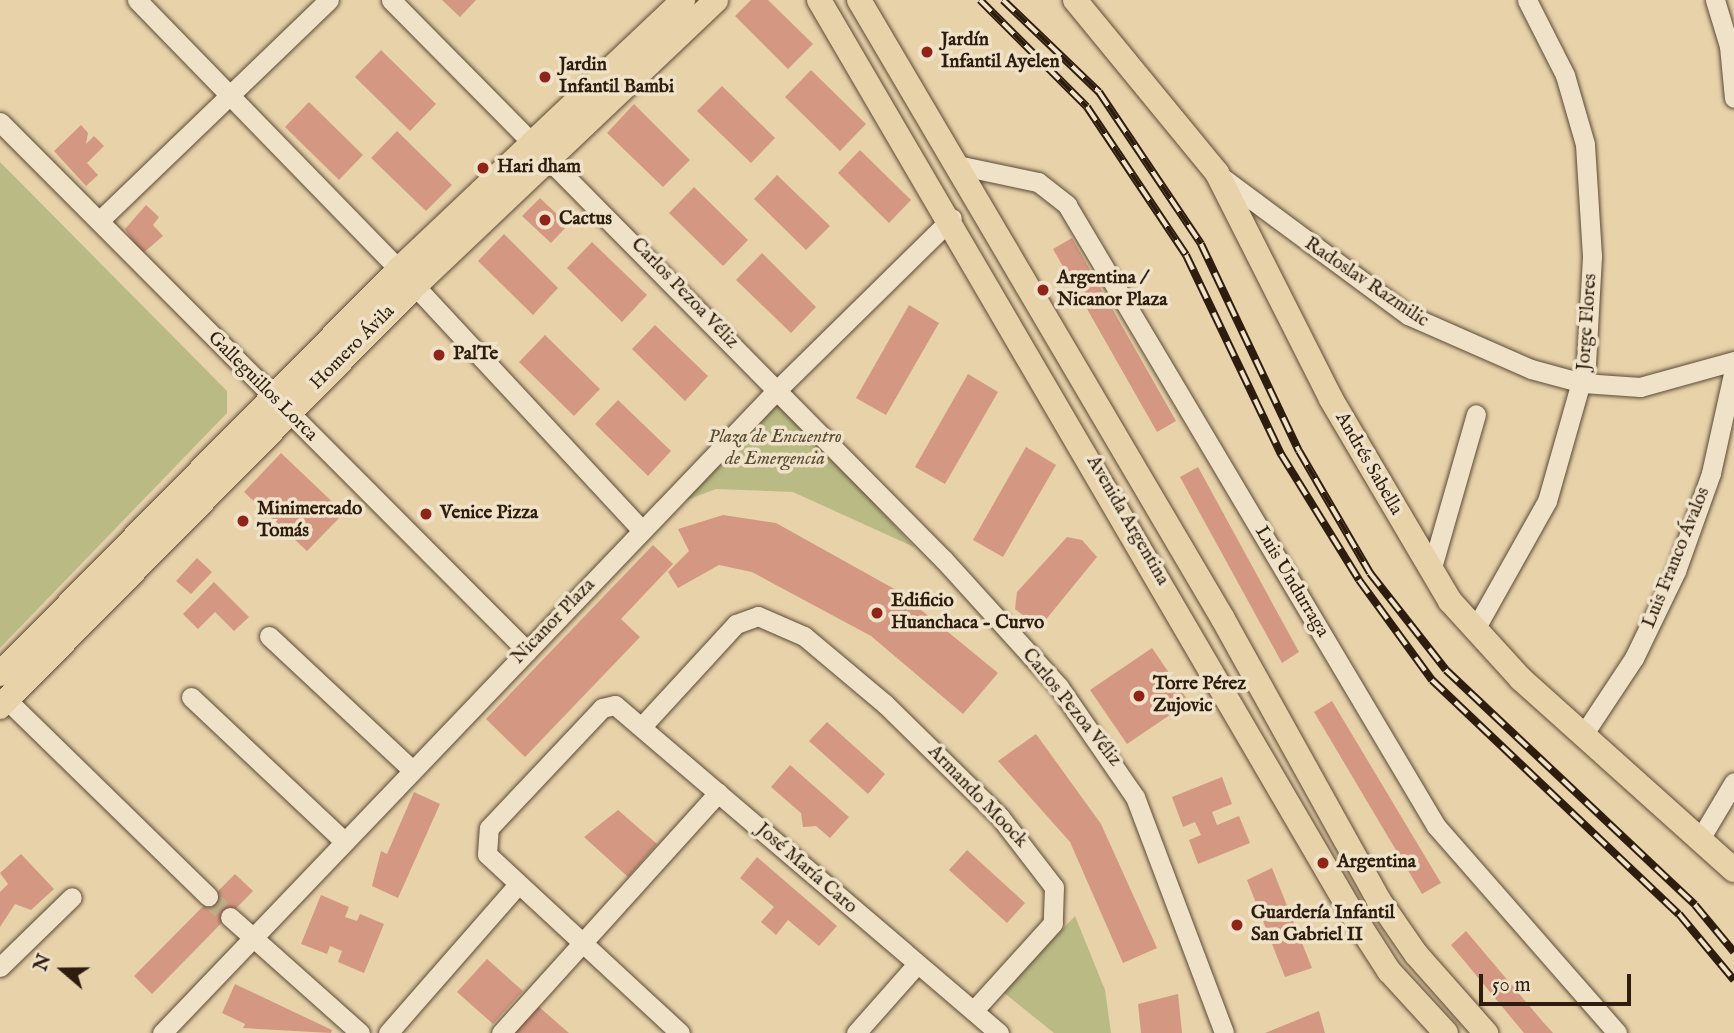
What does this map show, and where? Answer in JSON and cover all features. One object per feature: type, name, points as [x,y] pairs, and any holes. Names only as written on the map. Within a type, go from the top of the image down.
[{"type":"main road","name":"Homero Ávila","points":[[0,674],[280,405],[407,278],[533,139],[683,0]]},
{"type":"main road","name":"Homero Ávila","points":[[407,278],[551,157],[716,0]]},
{"type":"main road","name":"Avenida Argentina","points":[[819,0],[952,218],[1353,915],[1389,971],[1447,1033]]},
{"type":"main road","name":"Avenida Argentina","points":[[859,0],[957,165],[1378,899],[1416,954],[1486,1033]]},
{"type":"main road","name":"Andrés Sabella","points":[[1075,0],[1217,173],[1331,399],[1431,571],[1474,631],[1734,870]]},
{"type":"main road","name":"Homero Ávila","points":[[4,704],[280,405]]},
{"type":"street","points":[[136,0],[407,278],[642,530]]},
{"type":"street","points":[[99,221],[329,0]]},
{"type":"street","name":"Carlos Pezoa Véliz","points":[[391,0],[551,157],[944,559],[1102,741],[1135,797],[1224,1033]]},
{"type":"street","name":"Jorge Flores","points":[[1474,631],[1547,501],[1583,383],[1592,256],[1585,144],[1565,75],[1527,0]]},
{"type":"street","points":[[1703,0],[1729,46]]},
{"type":"street","points":[[1716,0],[1729,46],[1734,98]]},
{"type":"street","name":"Galleguillos Lorca","points":[[0,122],[527,650]]},
{"type":"street","name":"Luis Undurraga","points":[[957,165],[1038,182],[1067,205],[1436,826],[1617,1033]]},
{"type":"street","name":"Radoslav Razmilic","points":[[1217,173],[1408,315],[1469,346],[1583,383],[1640,387],[1734,361]]},
{"type":"street","name":"Nicanor Plaza","points":[[162,1033],[777,390],[952,218]]},
{"type":"street","name":"Luis Franco Ávalos","points":[[1585,732],[1634,658],[1676,570],[1711,473],[1734,369]]},
{"type":"street","points":[[1431,571],[1476,414]]},
{"type":"street","name":"Armando Moock","points":[[644,724],[736,624],[771,619],[804,636],[885,704],[1000,817],[1054,887],[1053,923],[974,1010]]},
{"type":"street","points":[[270,636],[412,770]]},
{"type":"street","points":[[191,696],[344,841]]},
{"type":"street","points":[[4,704],[208,896]]},
{"type":"street","name":"José María Caro","points":[[516,887],[487,854],[485,840],[489,828],[602,708],[615,705],[644,724],[718,793],[999,1033]]},
{"type":"street","points":[[1700,839],[1734,782]]},
{"type":"street","points":[[501,1033],[718,793]]},
{"type":"street","points":[[388,1033],[516,887],[680,1033]]},
{"type":"street","points":[[0,967],[72,897]]},
{"type":"street","points":[[230,917],[360,1033]]},
{"type":"street","points":[[856,1033],[917,964]]},
{"type":"green space","points":[[0,162],[227,391],[227,413],[0,648]]},
{"type":"green space","name":"Plaza de Encuentro de Emergencia","points":[[765,403],[783,403],[914,547],[793,492],[716,489],[671,506]]},
{"type":"green space","points":[[1075,916],[1105,990],[1111,1033],[1054,1033],[1003,992]]},
{"type":"building","points":[[442,0],[476,0],[460,17]]},
{"type":"building","points":[[751,0],[768,0],[813,44],[788,69],[735,16]]},
{"type":"building","points":[[381,50],[436,104],[410,131],[355,77]]},
{"type":"building","points":[[811,70],[866,124],[840,151],[785,97]]},
{"type":"building","points":[[722,86],[775,138],[751,163],[697,111]]},
{"type":"building","points":[[309,102],[363,155],[339,180],[285,127]]},
{"type":"building","points":[[634,104],[690,160],[663,187],[607,133]]},
{"type":"building","points":[[81,125],[88,133],[86,144],[94,136],[104,146],[87,163],[98,175],[86,186],[54,151]]},
{"type":"building","points":[[397,131],[452,185],[426,211],[371,158]]},
{"type":"building","points":[[860,150],[911,200],[889,223],[838,173]]},
{"type":"building","points":[[777,175],[830,226],[806,250],[754,199]]},
{"type":"building","points":[[694,187],[748,240],[723,266],[669,213]]},
{"type":"building","name":"Cactus","points":[[540,198],[568,225],[551,243],[522,216]]},
{"type":"building","points":[[146,205],[159,217],[153,225],[163,236],[142,254],[125,229]]},
{"type":"building","points":[[504,234],[558,288],[533,315],[478,261]]},
{"type":"building","points":[[1072,238],[1176,421],[1157,432],[1053,249]]},
{"type":"building","points":[[592,242],[647,295],[622,322],[567,268]]},
{"type":"building","points":[[762,253],[816,307],[791,333],[736,280]]},
{"type":"building","points":[[909,305],[939,323],[886,415],[856,398]]},
{"type":"building","points":[[655,325],[708,376],[685,401],[632,349]]},
{"type":"building","points":[[545,335],[600,389],[574,416],[519,362]]},
{"type":"building","points":[[968,374],[998,392],[945,484],[915,467]]},
{"type":"building","points":[[618,400],[671,451],[648,476],[595,424]]},
{"type":"building","points":[[1026,447],[1056,465],[1003,557],[973,540]]},
{"type":"building","points":[[281,453],[344,513],[307,551],[244,492]]},
{"type":"building","points":[[1198,467],[1299,652],[1282,663],[1180,477]]},
{"type":"building","name":"Edificio Huanchaca - Curvo","points":[[723,515],[776,523],[898,591],[998,673],[963,714],[871,636],[752,572],[719,565],[678,588],[668,572],[689,551],[678,529]]},
{"type":"building","points":[[1067,537],[1082,540],[1097,557],[1039,628],[1015,609],[1017,592]]},
{"type":"building","points":[[653,545],[673,564],[621,619],[640,637],[525,757],[486,719]]},
{"type":"building","points":[[197,558],[212,572],[191,594],[176,581]]},
{"type":"building","points":[[214,582],[249,617],[234,631],[215,612],[198,629],[183,614]]},
{"type":"building","name":"Torre Pérez Zujovic","points":[[1152,648],[1189,702],[1127,744],[1090,690]]},
{"type":"building","points":[[1332,701],[1441,883],[1422,894],[1314,712]]},
{"type":"building","points":[[827,722],[885,774],[868,794],[809,741]]},
{"type":"building","points":[[1036,734],[1101,824],[1157,948],[1123,963],[1070,842],[998,761]]},
{"type":"building","points":[[790,765],[849,817],[830,838],[816,826],[803,827],[801,813],[771,787]]},
{"type":"building","points":[[1222,777],[1232,804],[1212,812],[1217,825],[1239,816],[1250,843],[1198,864],[1189,840],[1201,835],[1195,822],[1183,827],[1172,797]]},
{"type":"building","points":[[414,792],[440,804],[398,898],[372,886],[381,851],[387,854]]},
{"type":"building","points":[[618,810],[657,844],[628,877],[584,837]]},
{"type":"building","points":[[967,850],[1025,903],[1007,923],[949,870]]},
{"type":"building","points":[[21,854],[54,889],[31,910],[15,904],[0,927],[0,892],[8,884],[0,873]]},
{"type":"building","points":[[757,857],[837,926],[819,946],[788,920],[776,935],[761,922],[774,907],[740,878]]},
{"type":"building","points":[[1272,868],[1312,968],[1285,977],[1247,880]]},
{"type":"building","points":[[235,874],[253,891],[152,994],[134,976]]},
{"type":"building","points":[[321,895],[349,907],[345,917],[357,921],[360,914],[384,924],[364,973],[338,962],[342,951],[330,946],[327,954],[301,944]]},
{"type":"building","points":[[1466,931],[1553,1033],[1524,1033],[1451,945]]},
{"type":"building","points":[[487,959],[523,991],[493,1024],[457,992]]},
{"type":"building","points":[[235,984],[332,1030],[331,1033],[243,1028],[245,1024],[222,1013]]},
{"type":"building","points":[[1178,994],[1182,1033],[1141,1033],[1138,1004]]},
{"type":"building","points":[[538,1006],[569,1033],[514,1033]]},
{"type":"building","points":[[1319,1011],[1325,1033],[1265,1033]]},
{"type":"tunnel","points":[[208,896],[230,917]]},
{"type":"railway","points":[[980,0],[1087,107],[1186,255],[1281,454],[1359,580],[1432,680],[1679,914],[1734,980]]},
{"type":"railway","points":[[1003,0],[1099,92],[1201,244],[1299,451],[1370,573],[1446,670],[1695,905],[1734,952]]},
{"type":"place","name":"Jardín Infantil Ayelen","points":[[927,52]]},
{"type":"place","name":"Jardin Infantil Bambi","points":[[545,77]]},
{"type":"place","name":"Hari dham","points":[[483,168]]},
{"type":"place","name":"Cactus","points":[[545,220]]},
{"type":"place","name":"Argentina / Nicanor Plaza","points":[[1043,290]]},
{"type":"place","name":"PalTe","points":[[439,355]]},
{"type":"place","name":"Venice Pizza","points":[[426,514]]},
{"type":"place","name":"Minimercado Tomás","points":[[243,521]]},
{"type":"place","name":"Edificio Huanchaca - Curvo","points":[[877,613]]},
{"type":"place","name":"Torre Pérez Zujovic","points":[[1139,696]]},
{"type":"place","name":"Argentina","points":[[1323,863]]},
{"type":"place","name":"Guardería Infantil San Gabriel II","points":[[1237,925]]}]
